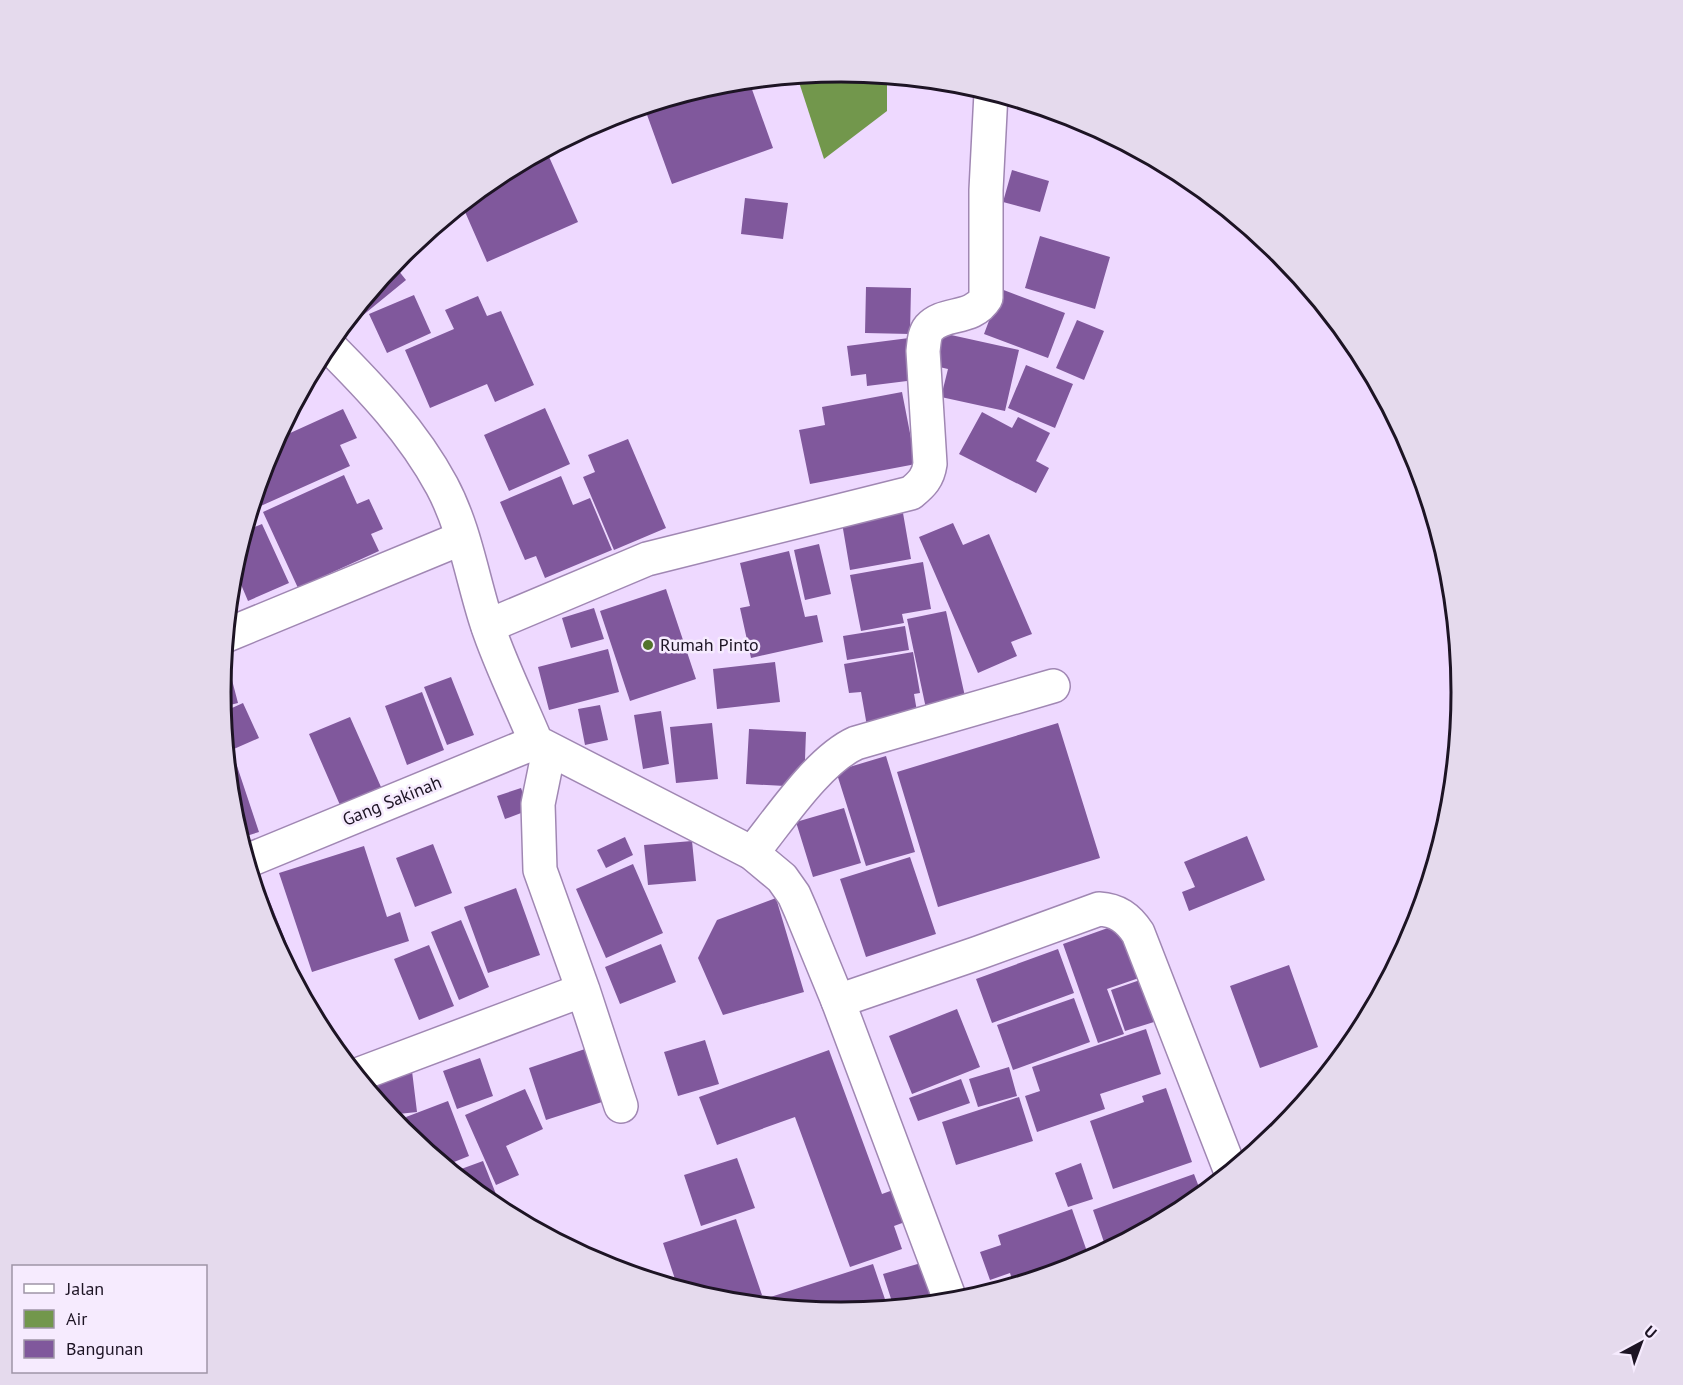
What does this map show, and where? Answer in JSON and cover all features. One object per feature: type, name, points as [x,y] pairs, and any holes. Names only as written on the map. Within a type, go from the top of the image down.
[{"type":"street","points":[[488,626],[647,559],[911,493],[922,484],[928,475],[930,464],[923,351],[925,336],[929,328],[940,321],[977,310],[986,298],[986,190],[991,101]]},
{"type":"street","points":[[335,352],[373,390],[402,426],[441,485],[454,511],[488,626],[543,746],[538,804],[540,870],[621,1106]]},
{"type":"street","points":[[235,632],[462,538]]},
{"type":"street","points":[[752,853],[821,769],[842,750],[856,743],[1053,686]]},
{"type":"street","points":[[543,746],[752,853],[782,878],[794,895],[838,1001],[948,1293]]},
{"type":"street","name":"Gang Sakinah","points":[[254,858],[543,746]]},
{"type":"street","points":[[838,1001],[1099,909],[1112,909],[1127,920],[1138,933],[1228,1164]]},
{"type":"street","points":[[365,1073],[583,990]]},
{"type":"water","points":[[842,82],[887,85],[887,111],[824,159],[800,84]]},
{"type":"building","points":[[752,89],[773,148],[672,184],[647,114],[684,103]]},
{"type":"building","points":[[549,157],[578,222],[487,262],[465,213],[503,185]]},
{"type":"building","points":[[1012,170],[1049,181],[1040,212],[1003,202]]},
{"type":"building","points":[[745,198],[788,203],[783,239],[741,234]]},
{"type":"building","points":[[1040,236],[1110,257],[1095,309],[1025,288]]},
{"type":"building","points":[[400,272],[406,280],[362,316]]},
{"type":"building","points":[[866,287],[911,288],[910,334],[865,333]]},
{"type":"building","points":[[1001,289],[1065,313],[1048,358],[984,334]]},
{"type":"building","points":[[414,295],[431,333],[387,353],[369,314]]},
{"type":"building","points":[[478,296],[487,316],[501,311],[534,385],[495,402],[487,384],[430,408],[405,350],[454,329],[445,310]]},
{"type":"building","points":[[1077,320],[1104,331],[1084,380],[1056,368]]},
{"type":"building","points":[[942,333],[1019,350],[1005,411],[941,397],[948,369],[935,366]]},
{"type":"building","points":[[909,338],[915,380],[867,386],[866,374],[851,376],[847,346]]},
{"type":"building","points":[[1026,365],[1073,384],[1055,428],[1008,408]]},
{"type":"building","points":[[902,392],[916,464],[810,484],[799,430],[825,425],[822,407]]},
{"type":"building","points":[[545,408],[570,464],[509,491],[484,435]]},
{"type":"building","points":[[343,409],[357,438],[340,445],[350,466],[261,506],[278,459],[289,433]]},
{"type":"building","points":[[982,412],[1012,428],[1018,417],[1050,433],[1036,461],[1049,468],[1036,493],[959,454]]},
{"type":"building","points":[[628,439],[666,528],[614,550],[583,477],[595,472],[588,455]]},
{"type":"building","points":[[344,475],[357,504],[369,499],[383,529],[371,534],[379,551],[298,588],[263,512]]},
{"type":"building","points":[[561,476],[573,505],[590,498],[612,550],[545,578],[536,556],[525,560],[500,502]]},
{"type":"building","points":[[903,513],[911,559],[850,570],[842,523]]},
{"type":"building","points":[[953,523],[963,545],[989,534],[1032,634],[1011,642],[1017,656],[978,673],[919,537]]},
{"type":"building","points":[[262,524],[289,583],[248,601],[241,585],[254,527]]},
{"type":"building","points":[[819,544],[831,594],[805,600],[794,550]]},
{"type":"building","points":[[789,551],[805,617],[817,615],[823,642],[751,658],[740,608],[750,606],[740,563]]},
{"type":"building","points":[[923,562],[931,609],[902,614],[904,623],[861,631],[850,575]]},
{"type":"building","name":"Rumah Pinto","points":[[666,589],[696,679],[630,701],[600,611]]},
{"type":"building","points":[[594,608],[604,639],[571,648],[562,618]]},
{"type":"building","points":[[946,611],[968,710],[928,718],[907,619]]},
{"type":"building","points":[[905,626],[909,650],[847,660],[843,636]]},
{"type":"building","points":[[608,649],[619,692],[549,710],[538,667]]},
{"type":"building","points":[[913,652],[920,693],[914,694],[919,723],[868,732],[861,692],[849,693],[844,664]]},
{"type":"building","points":[[775,662],[780,702],[717,709],[713,669]]},
{"type":"building","points":[[451,677],[474,735],[447,745],[424,687]]},
{"type":"building","points":[[232,679],[238,703],[232,705]]},
{"type":"building","points":[[422,692],[444,750],[407,765],[385,706]]},
{"type":"building","points":[[243,703],[259,738],[235,749],[233,732],[232,708]]},
{"type":"building","points":[[600,705],[608,740],[585,745],[578,709]]},
{"type":"building","points":[[661,711],[669,764],[643,769],[634,715]]},
{"type":"building","points":[[350,717],[381,787],[340,805],[309,734]]},
{"type":"building","points":[[712,723],[718,779],[676,783],[670,727]]},
{"type":"building","points":[[1058,723],[1100,858],[938,907],[897,772]]},
{"type":"building","points":[[749,729],[806,732],[804,787],[746,784]]},
{"type":"building","points":[[886,756],[915,852],[866,866],[836,771]]},
{"type":"building","points":[[236,763],[259,832],[249,835]]},
{"type":"building","points":[[521,788],[529,810],[505,819],[497,796]]},
{"type":"building","points":[[844,808],[861,863],[813,877],[796,822]]},
{"type":"building","points":[[1247,836],[1265,880],[1189,911],[1182,892],[1195,887],[1184,862]]},
{"type":"building","points":[[625,837],[633,855],[606,868],[597,850]]},
{"type":"building","points":[[692,841],[696,881],[648,885],[644,845]]},
{"type":"building","points":[[433,844],[452,893],[415,907],[396,858]]},
{"type":"building","points":[[364,846],[387,917],[400,912],[409,941],[312,972],[279,873]]},
{"type":"building","points":[[910,857],[936,934],[866,957],[840,879]]},
{"type":"building","points":[[633,864],[663,933],[606,958],[576,889]]},
{"type":"building","points":[[516,888],[540,955],[488,973],[464,907]]},
{"type":"building","points":[[268,897],[294,962],[278,926]]},
{"type":"building","points":[[776,898],[804,992],[723,1015],[698,958],[717,920]]},
{"type":"building","points":[[461,920],[489,987],[459,1000],[431,932]]},
{"type":"building","points":[[1119,924],[1139,978],[1107,989],[1124,1034],[1098,1043],[1063,944]]},
{"type":"building","points":[[661,944],[676,982],[620,1004],[605,967]]},
{"type":"building","points":[[429,945],[454,1006],[419,1020],[394,959]]},
{"type":"building","points":[[1058,949],[1074,993],[992,1023],[976,979]]},
{"type":"building","points":[[1289,965],[1318,1047],[1260,1068],[1230,986]]},
{"type":"building","points":[[1140,980],[1154,1022],[1125,1031],[1111,990]]},
{"type":"building","points":[[1074,998],[1090,1042],[1013,1070],[997,1025]]},
{"type":"building","points":[[957,1009],[980,1067],[912,1094],[889,1036]]},
{"type":"building","points":[[1146,1029],[1161,1074],[1100,1094],[1105,1109],[1037,1132],[1025,1096],[1040,1091],[1032,1067]]},
{"type":"building","points":[[705,1040],[719,1084],[678,1096],[664,1052]]},
{"type":"building","points":[[585,1049],[602,1102],[546,1120],[529,1068]]},
{"type":"building","points":[[829,1050],[882,1194],[893,1190],[905,1222],[894,1226],[902,1249],[850,1267],[795,1117],[717,1145],[699,1097]]},
{"type":"building","points":[[480,1058],[493,1096],[457,1109],[443,1071]]},
{"type":"building","points":[[1009,1067],[1017,1096],[978,1107],[969,1079]]},
{"type":"building","points":[[412,1071],[417,1112],[400,1114],[378,1089],[377,1075]]},
{"type":"building","points":[[961,1079],[970,1103],[918,1121],[909,1098]]},
{"type":"building","points":[[1166,1088],[1192,1162],[1113,1189],[1090,1121],[1144,1102],[1142,1096]]},
{"type":"building","points":[[525,1089],[543,1129],[506,1146],[519,1175],[496,1185],[465,1115]]},
{"type":"building","points":[[1019,1097],[1033,1141],[956,1165],[942,1122]]},
{"type":"building","points":[[448,1101],[469,1156],[453,1162],[410,1124],[406,1117]]},
{"type":"building","points":[[737,1158],[755,1208],[701,1226],[684,1175]]},
{"type":"building","points":[[483,1161],[496,1195],[470,1176],[461,1169]]},
{"type":"building","points":[[1081,1163],[1093,1199],[1068,1207],[1055,1173]]},
{"type":"building","points":[[1194,1174],[1199,1186],[1146,1221],[1104,1243],[1093,1210]]},
{"type":"building","points":[[1072,1209],[1087,1251],[1012,1278],[1010,1273],[990,1280],[980,1252],[1001,1245],[998,1235]]},
{"type":"building","points":[[736,1219],[762,1295],[722,1291],[675,1279],[663,1243]]},
{"type":"building","points":[[921,1263],[931,1295],[891,1300],[883,1274]]},
{"type":"building","points":[[873,1264],[885,1301],[842,1302],[769,1298]]},
{"type":"place","name":"Rumah Pinto","points":[[648,645]]}]
